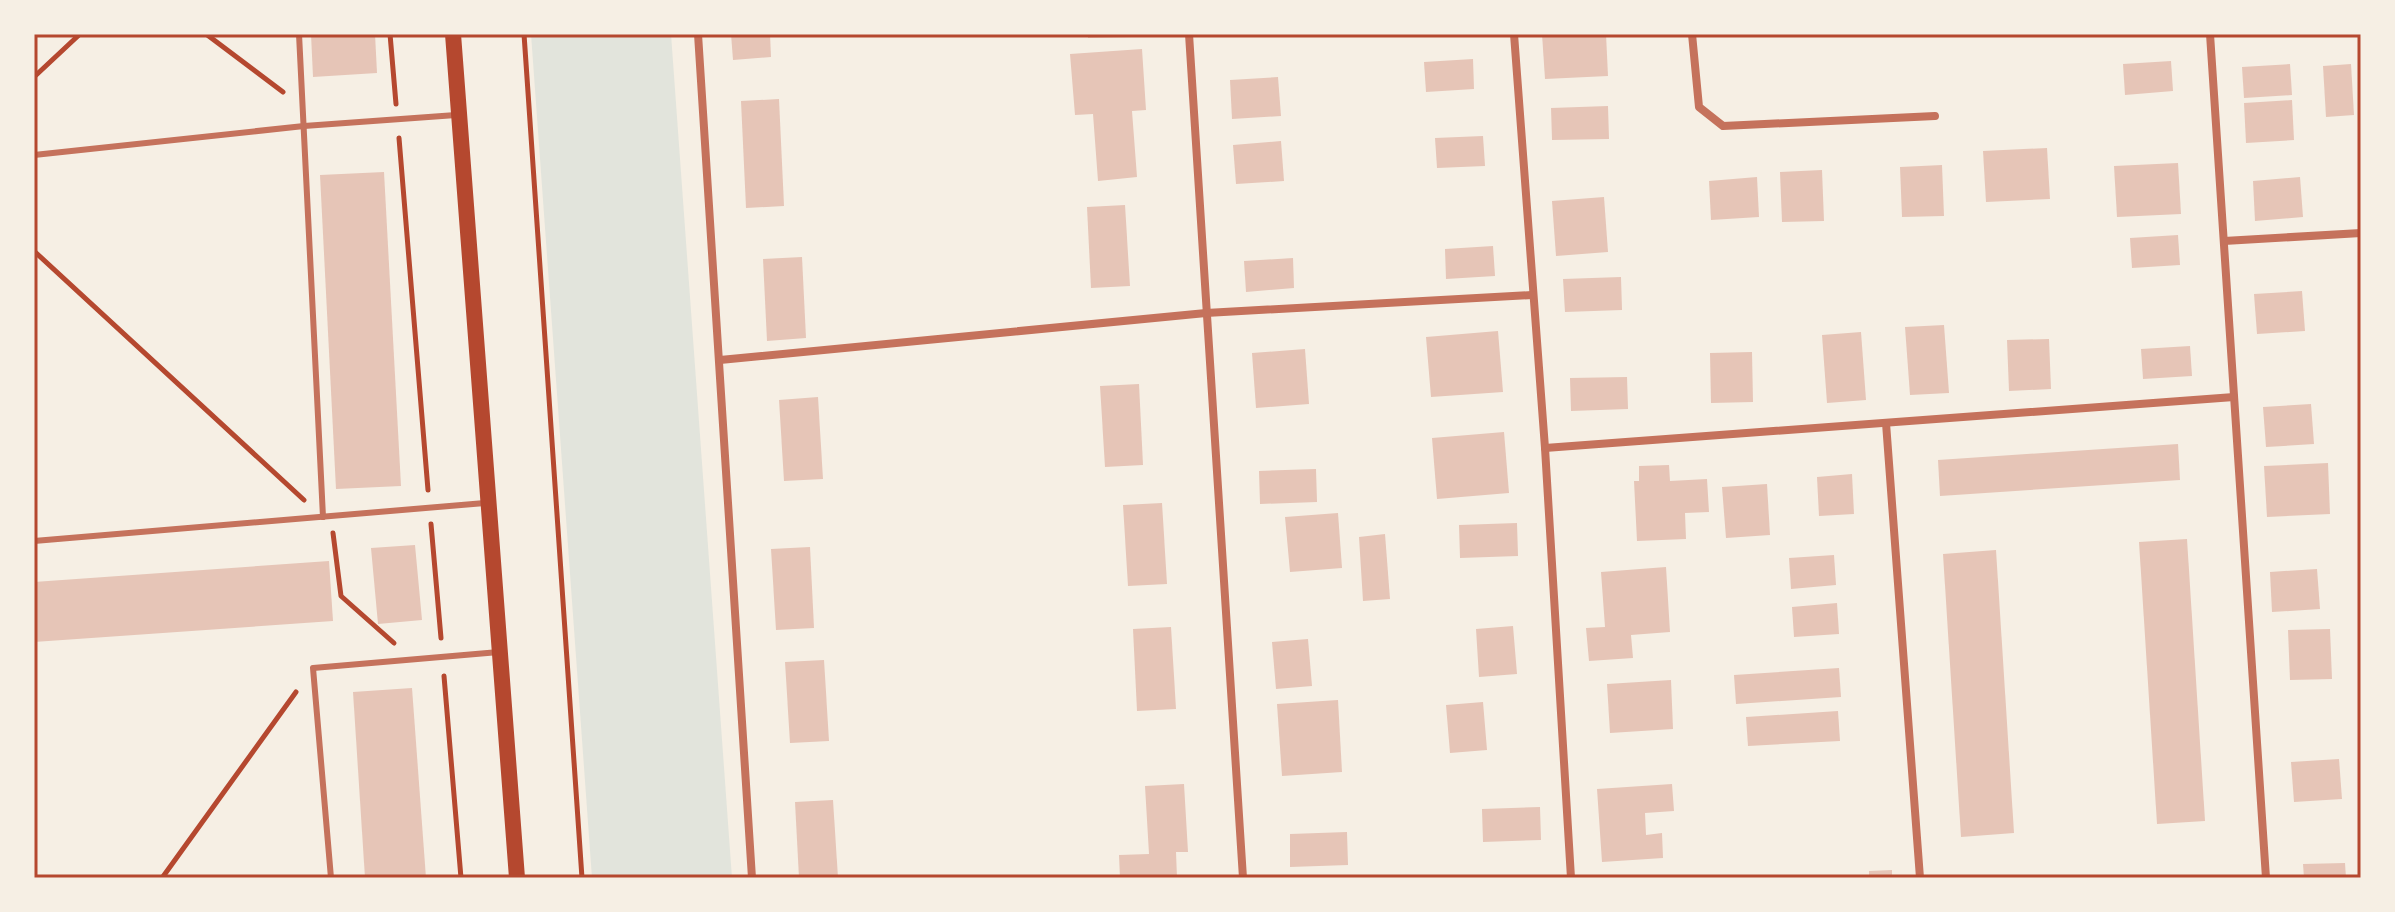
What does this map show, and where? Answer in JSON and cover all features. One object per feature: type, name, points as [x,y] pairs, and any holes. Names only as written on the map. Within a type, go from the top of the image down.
[{"type":"main road","points":[[453,34],[517,878]]},
{"type":"street","points":[[698,34],[752,878]]},
{"type":"street","points":[[1189,34],[1243,878]]},
{"type":"street","points":[[1514,34],[1545,448],[1571,878]]},
{"type":"street","points":[[1692,34],[1699,107],[1723,126],[1935,116]]},
{"type":"street","points":[[2210,34],[2266,878]]},
{"type":"street","points":[[2224,241],[2361,233]]},
{"type":"street","points":[[720,360],[1206,313],[1532,295]]},
{"type":"street","points":[[1545,448],[2234,397]]},
{"type":"street","points":[[1886,423],[1920,878]]},
{"type":"lane","points":[[299,34],[327,517]]},
{"type":"lane","points":[[34,155],[304,126],[459,114]]},
{"type":"lane","points":[[34,541],[489,503]]},
{"type":"lane","points":[[331,878],[313,668],[500,652]]},
{"type":"path","points":[[34,77],[80,34]]},
{"type":"path","points":[[206,34],[303,107]]},
{"type":"path","points":[[390,34],[461,878]]},
{"type":"path","points":[[524,34],[582,878]]},
{"type":"path","points":[[34,251],[327,517],[341,596],[413,660]]},
{"type":"path","points":[[162,878],[313,668]]},
{"type":"shaded area","points":[[531,34],[671,34],[732,878],[592,878]]},
{"type":"building","points":[[311,34],[375,34],[377,73],[313,77]]},
{"type":"building","points":[[731,34],[770,34],[771,57],[733,60]]},
{"type":"building","points":[[1088,34],[1132,34],[1132,37],[1088,38]]},
{"type":"building","points":[[1542,34],[1606,34],[1608,76],[1545,79]]},
{"type":"building","points":[[1142,49],[1146,110],[1132,111],[1137,177],[1098,181],[1093,114],[1075,115],[1070,54]]},
{"type":"building","points":[[1473,59],[1474,89],[1426,92],[1424,62]]},
{"type":"building","points":[[2171,61],[2173,91],[2125,95],[2123,64]]},
{"type":"building","points":[[2290,64],[2292,95],[2244,98],[2242,67]]},
{"type":"building","points":[[2351,64],[2354,115],[2326,117],[2323,66]]},
{"type":"building","points":[[1278,77],[1281,116],[1232,119],[1230,80]]},
{"type":"building","points":[[779,99],[784,206],[746,208],[741,101]]},
{"type":"building","points":[[2292,100],[2294,140],[2246,143],[2244,103]]},
{"type":"building","points":[[1608,106],[1609,139],[1552,140],[1551,108]]},
{"type":"building","points":[[1483,136],[1485,166],[1437,168],[1435,138]]},
{"type":"building","points":[[1281,141],[1284,181],[1236,184],[1233,145]]},
{"type":"building","points":[[2047,148],[2050,199],[1986,202],[1983,151]]},
{"type":"building","points":[[2178,163],[2181,214],[2117,217],[2114,166]]},
{"type":"building","points":[[1942,165],[1944,216],[1902,217],[1900,167]]},
{"type":"building","points":[[1822,170],[1824,221],[1782,222],[1780,172]]},
{"type":"building","points":[[384,172],[401,486],[336,489],[320,175]]},
{"type":"building","points":[[1757,177],[1759,217],[1711,220],[1709,181]]},
{"type":"building","points":[[2300,177],[2303,217],[2255,221],[2253,181]]},
{"type":"building","points":[[1604,197],[1608,252],[1556,256],[1552,201]]},
{"type":"building","points":[[1125,205],[1130,286],[1091,288],[1087,207]]},
{"type":"building","points":[[2178,235],[2180,265],[2132,268],[2130,238]]},
{"type":"building","points":[[1493,246],[1495,276],[1446,279],[1445,249]]},
{"type":"building","points":[[802,257],[806,338],[767,341],[763,259]]},
{"type":"building","points":[[1293,258],[1294,288],[1246,292],[1244,261]]},
{"type":"building","points":[[1621,277],[1622,310],[1565,312],[1563,279]]},
{"type":"building","points":[[2302,291],[2305,331],[2257,334],[2254,294]]},
{"type":"building","points":[[1944,325],[1949,393],[1910,395],[1905,327]]},
{"type":"building","points":[[1498,331],[1503,392],[1431,397],[1426,337]]},
{"type":"building","points":[[1861,332],[1866,400],[1827,403],[1822,335]]},
{"type":"building","points":[[2049,339],[2051,389],[2009,391],[2007,340]]},
{"type":"building","points":[[2190,346],[2192,376],[2143,379],[2141,349]]},
{"type":"building","points":[[1305,349],[1309,404],[1256,408],[1252,353]]},
{"type":"building","points":[[1752,352],[1753,402],[1711,403],[1710,353]]},
{"type":"building","points":[[1627,377],[1628,409],[1571,411],[1570,378]]},
{"type":"building","points":[[1139,384],[1143,465],[1105,467],[1100,386]]},
{"type":"building","points":[[818,397],[823,479],[784,481],[779,400]]},
{"type":"building","points":[[2311,404],[2314,444],[2266,447],[2263,407]]},
{"type":"building","points":[[1504,432],[1509,493],[1437,499],[1432,438]]},
{"type":"building","points":[[2178,444],[2180,480],[1940,496],[1938,460]]},
{"type":"building","points":[[2328,463],[2330,514],[2267,517],[2264,466]]},
{"type":"building","points":[[1669,465],[1670,481],[1707,479],[1709,512],[1685,513],[1686,539],[1637,541],[1634,481],[1639,481],[1639,466]]},
{"type":"building","points":[[1316,469],[1317,502],[1260,504],[1259,471]]},
{"type":"building","points":[[1852,474],[1854,514],[1819,516],[1817,477]]},
{"type":"building","points":[[1767,484],[1770,535],[1726,538],[1722,487]]},
{"type":"building","points":[[1162,503],[1167,584],[1128,586],[1123,505]]},
{"type":"building","points":[[1338,513],[1342,568],[1290,572],[1285,517]]},
{"type":"building","points":[[1517,523],[1518,556],[1460,558],[1459,525]]},
{"type":"building","points":[[1385,534],[1390,599],[1363,601],[1359,537]]},
{"type":"building","points":[[2187,539],[2205,821],[2157,824],[2139,542]]},
{"type":"building","points":[[415,545],[422,620],[378,624],[371,548]]},
{"type":"building","points":[[810,547],[814,628],[776,630],[771,549]]},
{"type":"building","points":[[1996,550],[2014,833],[1961,837],[1943,554]]},
{"type":"building","points":[[1834,555],[1836,585],[1791,589],[1789,558]]},
{"type":"building","points":[[329,561],[333,621],[34,642],[34,582]]},
{"type":"building","points":[[1666,567],[1670,632],[1631,635],[1633,658],[1589,661],[1586,628],[1605,627],[1601,572]]},
{"type":"building","points":[[2317,569],[2320,609],[2272,612],[2270,572]]},
{"type":"building","points":[[1837,603],[1839,634],[1794,637],[1792,607]]},
{"type":"building","points":[[1513,626],[1517,674],[1479,677],[1476,629]]},
{"type":"building","points":[[1171,627],[1176,709],[1137,711],[1133,629]]},
{"type":"building","points":[[2330,629],[2332,679],[2290,680],[2288,630]]},
{"type":"building","points":[[1308,639],[1312,686],[1276,689],[1272,642]]},
{"type":"building","points":[[824,660],[829,741],[790,743],[785,662]]},
{"type":"building","points":[[1839,668],[1841,697],[1736,704],[1734,675]]},
{"type":"building","points":[[1671,680],[1673,729],[1610,733],[1607,684]]},
{"type":"building","points":[[412,688],[426,878],[365,878],[353,692]]},
{"type":"building","points":[[1338,700],[1342,772],[1282,776],[1277,704]]},
{"type":"building","points":[[1483,702],[1487,750],[1450,753],[1446,705]]},
{"type":"building","points":[[1838,711],[1840,741],[1748,746],[1746,717]]},
{"type":"building","points":[[2339,759],[2342,799],[2294,802],[2291,762]]},
{"type":"building","points":[[1184,784],[1188,852],[1176,852],[1177,878],[1120,878],[1119,855],[1149,854],[1145,786]]},
{"type":"building","points":[[1672,784],[1674,811],[1645,813],[1646,835],[1662,833],[1663,858],[1602,862],[1597,789]]},
{"type":"building","points":[[833,800],[838,878],[799,878],[795,802]]},
{"type":"building","points":[[1540,807],[1541,840],[1483,842],[1482,809]]},
{"type":"building","points":[[1347,832],[1348,865],[1290,867],[1290,834]]},
{"type":"building","points":[[2345,863],[2346,878],[2304,878],[2303,864]]},
{"type":"building","points":[[1892,870],[1892,878],[1869,878],[1869,871]]}]
